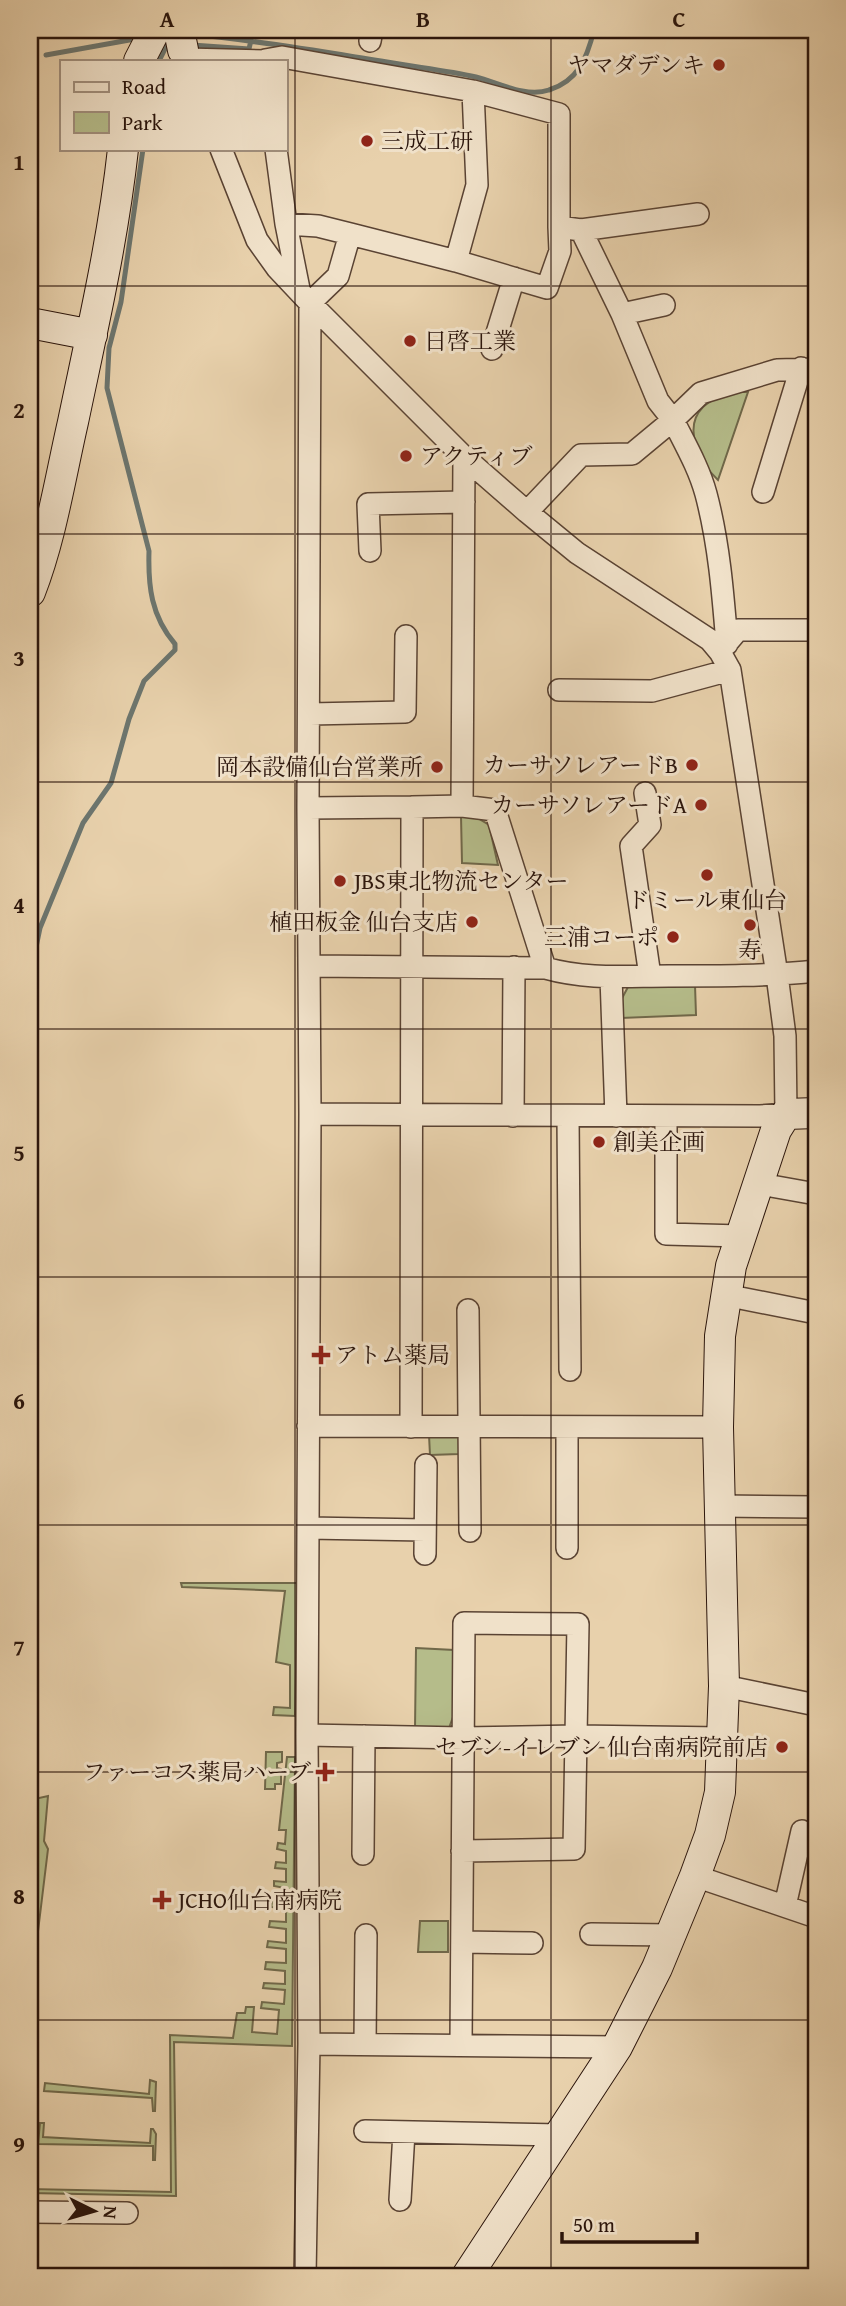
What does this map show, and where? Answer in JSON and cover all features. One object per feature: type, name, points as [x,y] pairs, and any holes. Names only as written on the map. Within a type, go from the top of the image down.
[{"type":"street","points":[[140,60],[155,30]]},
{"type":"street","points":[[183,50],[258,60]]},
{"type":"street","points":[[269,60],[282,57],[473,91],[559,114],[560,251],[547,288],[456,261],[318,226],[286,224]]},
{"type":"street","points":[[456,261],[477,185],[473,91]]},
{"type":"street","points":[[30,592],[47,540],[92,335],[107,262],[123,150]]},
{"type":"street","points":[[221,150],[257,240],[277,268],[464,457],[577,552],[693,628],[725,655]]},
{"type":"street","points":[[276,150],[286,224],[304,296],[310,714],[307,1735],[309,2044],[305,2276]]},
{"type":"street","points":[[558,227],[581,230],[698,214]]},
{"type":"street","points":[[467,2276],[617,2047],[671,1935],[710,1836],[720,1792],[724,1686],[718,1427],[720,1336],[731,1266],[776,1130],[786,1114],[785,1036],[725,655],[715,540],[706,494],[699,472],[673,420],[658,401],[622,314],[581,230]]},
{"type":"street","points":[[304,296],[338,276],[350,234]]},
{"type":"street","points":[[492,349],[514,278]]},
{"type":"street","points":[[622,314],[664,305]]},
{"type":"street","points":[[30,323],[92,335]]},
{"type":"street","points":[[527,512],[581,455],[632,454],[701,393],[777,370],[808,368],[763,492]]},
{"type":"street","points":[[462,807],[464,457]]},
{"type":"street","points":[[370,551],[368,504],[464,502]]},
{"type":"street","points":[[559,690],[652,691],[725,655],[738,630],[816,630]]},
{"type":"street","points":[[310,714],[405,712],[406,636]]},
{"type":"street","points":[[645,793],[650,825],[631,846],[650,976]]},
{"type":"street","points":[[411,1427],[412,807]]},
{"type":"street","points":[[308,808],[462,807],[495,810],[545,968]]},
{"type":"street","points":[[310,966],[545,968],[573,976],[611,977],[777,975],[816,971]]},
{"type":"street","points":[[513,1116],[514,967]]},
{"type":"street","points":[[611,977],[616,1116]]},
{"type":"street","points":[[310,1114],[666,1116],[816,1113]]},
{"type":"street","points":[[568,1116],[570,1370]]},
{"type":"street","points":[[666,1116],[666,1234],[741,1236]]},
{"type":"street","points":[[760,1184],[816,1194]]},
{"type":"street","points":[[725,1295],[816,1313]]},
{"type":"street","points":[[468,1310],[470,1531]]},
{"type":"street","points":[[308,1426],[718,1427]]},
{"type":"street","points":[[567,1427],[567,1548]]},
{"type":"street","points":[[425,1554],[426,1465]]},
{"type":"street","points":[[720,1506],[816,1507]]},
{"type":"street","points":[[308,1528],[425,1530]]},
{"type":"street","points":[[461,2045],[462,1851],[464,1623],[578,1624],[574,1849],[462,1851]]},
{"type":"street","points":[[724,1686],[816,1705]]},
{"type":"street","points":[[307,1735],[722,1738]]},
{"type":"street","points":[[363,1854],[364,1736]]},
{"type":"street","points":[[785,1906],[802,1831]]},
{"type":"street","points":[[695,1877],[816,1917]]},
{"type":"street","points":[[591,1934],[671,1935]]},
{"type":"street","points":[[365,2044],[366,1935]]},
{"type":"street","points":[[462,1942],[532,1944]]},
{"type":"street","points":[[309,2044],[617,2047]]},
{"type":"street","points":[[365,2131],[560,2135]]},
{"type":"street","points":[[400,2200],[404,2132]]},
{"type":"street","points":[[30,2212],[127,2213]]},
{"type":"green space","points":[[726,392],[748,392],[718,480],[700,455],[694,425],[703,407]]},
{"type":"green space","points":[[461,816],[476,817],[489,825],[498,865],[462,863]]},
{"type":"green space","points":[[695,985],[696,1015],[621,1018],[620,1002],[628,987]]},
{"type":"green space","points":[[429,1435],[460,1436],[459,1454],[430,1455]]},
{"type":"green space","points":[[181,1583],[298,1583],[295,1716],[273,1715],[274,1707],[290,1708],[290,1665],[276,1662],[285,1591],[182,1587]]},
{"type":"green space","points":[[416,1648],[454,1650],[453,1717],[449,1728],[415,1729]]},
{"type":"green space","points":[[266,1752],[282,1752],[282,1762],[277,1763],[277,1768],[281,1769],[281,1784],[275,1784],[275,1789],[265,1789]]},
{"type":"green space","points":[[287,1757],[295,1757],[292,2046],[174,2042],[176,2196],[30,2193],[30,2189],[171,2192],[170,2035],[233,2038],[237,2013],[245,2013],[246,2007],[254,2007],[252,2032],[277,2034],[279,2010],[261,2008],[262,2002],[284,2004],[285,1990],[263,1988],[264,1983],[285,1984],[285,1971],[265,1969],[266,1962],[286,1963],[286,1949],[267,1947],[268,1941],[286,1943],[286,1929],[269,1927],[270,1921],[286,1922],[286,1909],[271,1907],[272,1901],[286,1902],[285,1888],[274,1886],[274,1881],[286,1882],[286,1869],[275,1868],[276,1862],[286,1863],[286,1851],[277,1849],[278,1843],[285,1844],[286,1830],[279,1830]]},
{"type":"green space","points":[[48,1796],[44,1841],[48,1849],[34,1964],[30,1963],[30,1800]]},
{"type":"green space","points":[[420,1921],[448,1921],[448,1952],[418,1952]]},
{"type":"green space","points":[[150,2080],[156,2082],[155,2111],[152,2098],[44,2091],[45,2083],[149,2094]]},
{"type":"green space","points":[[40,2123],[44,2123],[43,2137],[150,2143],[153,2129],[156,2134],[155,2160],[153,2146],[38,2144]]},
{"type":"waterway","points":[[190,34],[453,72],[512,89],[540,92],[559,86],[574,74],[584,59],[594,30]]},
{"type":"waterway","points":[[46,55],[135,39]]},
{"type":"waterway","points":[[192,45],[249,49],[251,40]]},
{"type":"waterway","points":[[160,60],[167,45],[172,44]]},
{"type":"waterway","points":[[30,976],[40,928],[83,823],[111,783],[129,719],[144,681],[175,650],[175,644],[161,623],[153,600],[149,551],[107,388],[109,348],[121,302],[143,150]]},
{"type":"place","name":"ヤマダデンキ","points":[[719,65]]},
{"type":"place","name":"三成工研","points":[[367,141]]},
{"type":"place","name":"日啓工業","points":[[410,341]]},
{"type":"place","name":"アクティブ","points":[[406,456]]},
{"type":"place","name":"カーサソレアードB","points":[[692,765]]},
{"type":"place","name":"岡本設備仙台営業所","points":[[437,767]]},
{"type":"place","name":"カーサソレアードA","points":[[701,805]]},
{"type":"place","name":"ドミール東仙台","points":[[707,875]]},
{"type":"place","name":"JBS東北物流センター","points":[[340,881]]},
{"type":"place","name":"植田板金 仙台支店","points":[[472,922]]},
{"type":"place","name":"寿","points":[[750,925]]},
{"type":"place","name":"三浦コーポ","points":[[673,937]]},
{"type":"place","name":"創美企画","points":[[599,1142]]},
{"type":"place","name":"アトム薬局","points":[[321,1355]]},
{"type":"place","name":"セブン-イレブン 仙台南病院前店","points":[[782,1747]]},
{"type":"place","name":"ファーコス薬局ハーブ","points":[[325,1772]]},
{"type":"place","name":"JCHO仙台南病院","points":[[162,1900]]}]
